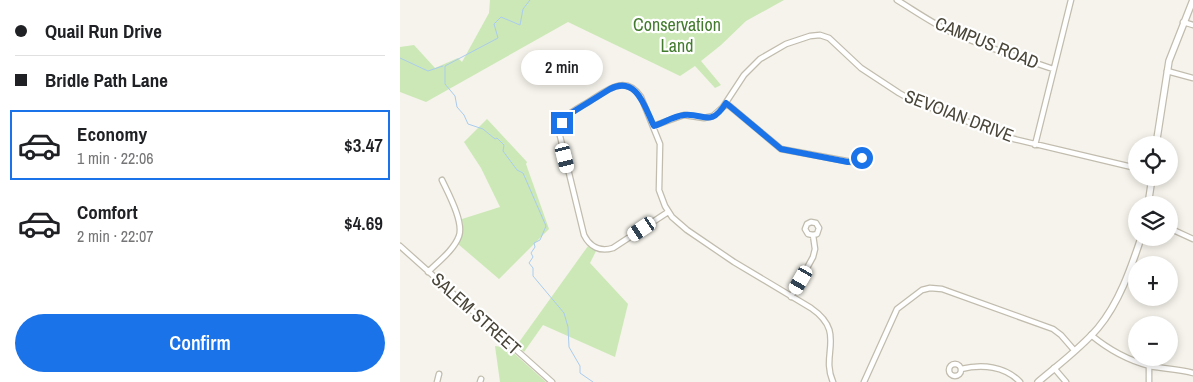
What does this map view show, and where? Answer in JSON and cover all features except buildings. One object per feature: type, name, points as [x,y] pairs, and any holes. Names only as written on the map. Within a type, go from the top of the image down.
[{"type":"street","name":"CAMPUS ROAD","points":[[897,0],[930,21],[977,43],[1053,69]]},
{"type":"street","points":[[1035,145],[1071,0]]},
{"type":"street","points":[[1157,136],[1172,52],[1193,0]]},
{"type":"street","points":[[1183,22],[1193,25]]},
{"type":"street","name":"SEVOIAN DRIVE","points":[[654,126],[684,115],[710,117],[718,113],[739,80],[760,59],[786,44],[810,36],[820,35],[832,40],[861,68],[906,97],[1014,139],[1128,166]]},
{"type":"street","points":[[1167,72],[1193,78]]},
{"type":"street","points":[[668,212],[613,248],[602,250],[593,246],[584,235],[559,133],[562,123],[568,115],[610,89],[619,86],[629,87],[639,95],[654,126],[660,148],[659,190],[668,212],[682,226],[814,311],[827,324],[831,340],[830,372],[833,382]]},
{"type":"street","points":[[726,103],[773,144],[784,150],[852,162],[859,160],[866,153]]},
{"type":"street","points":[[428,272],[454,244],[460,232],[451,200],[442,180]]},
{"type":"street","points":[[1178,232],[1193,239]]},
{"type":"street","points":[[791,296],[813,257],[815,249],[813,235]]},
{"type":"street","name":"SALEM STREET","points":[[400,246],[552,382]]},
{"type":"street","points":[[1038,382],[1091,335],[1104,320],[1115,302],[1138,246]]},
{"type":"street","points":[[864,382],[896,310],[918,292],[928,288],[942,289],[1052,329],[1061,335],[1074,350]]},
{"type":"street","points":[[1091,335],[1117,354],[1128,358]]},
{"type":"street","points":[[961,369],[986,366],[1007,372],[1020,382]]},
{"type":"street","points":[[1149,382],[1150,366],[1193,373]]},
{"type":"street","points":[[1054,368],[1066,382]]},
{"type":"street","points":[[437,382],[439,374]]},
{"type":"green space","name":"Conservation Land","points":[[490,0],[784,0],[746,21],[701,61],[721,85],[715,88],[695,66],[680,76],[568,22],[426,102],[400,92],[400,47],[414,45],[435,68],[458,58],[462,62],[489,13]]},
{"type":"green space","points":[[487,119],[527,162],[526,164],[549,229],[499,279],[458,244],[463,231],[462,219],[500,207],[481,168],[464,142]]},
{"type":"green space","points":[[588,246],[596,251],[590,263],[628,304],[615,357],[543,325],[524,352],[517,345]]},
{"type":"green space","points":[[495,346],[508,348],[546,382],[500,382]]},
{"type":"waterway","points":[[530,0],[523,9],[520,25],[501,17],[494,24],[498,38],[445,66],[445,84],[455,96],[457,107],[464,115],[468,124],[483,129],[495,139],[497,138],[504,145],[503,151],[517,170],[523,173],[546,226],[540,240],[534,243],[535,247],[531,253],[533,257],[529,263],[533,268],[533,276],[564,313],[568,327],[569,347],[580,366],[580,373],[593,382]]},
{"type":"waterway","points":[[400,58],[428,71],[443,66]]},
{"type":"route","points":[[562,123],[568,115],[610,89],[616,86],[626,86],[635,90],[639,95],[654,126],[684,115],[708,118],[718,113],[726,103],[773,144],[784,150],[848,162],[862,158]]}]
